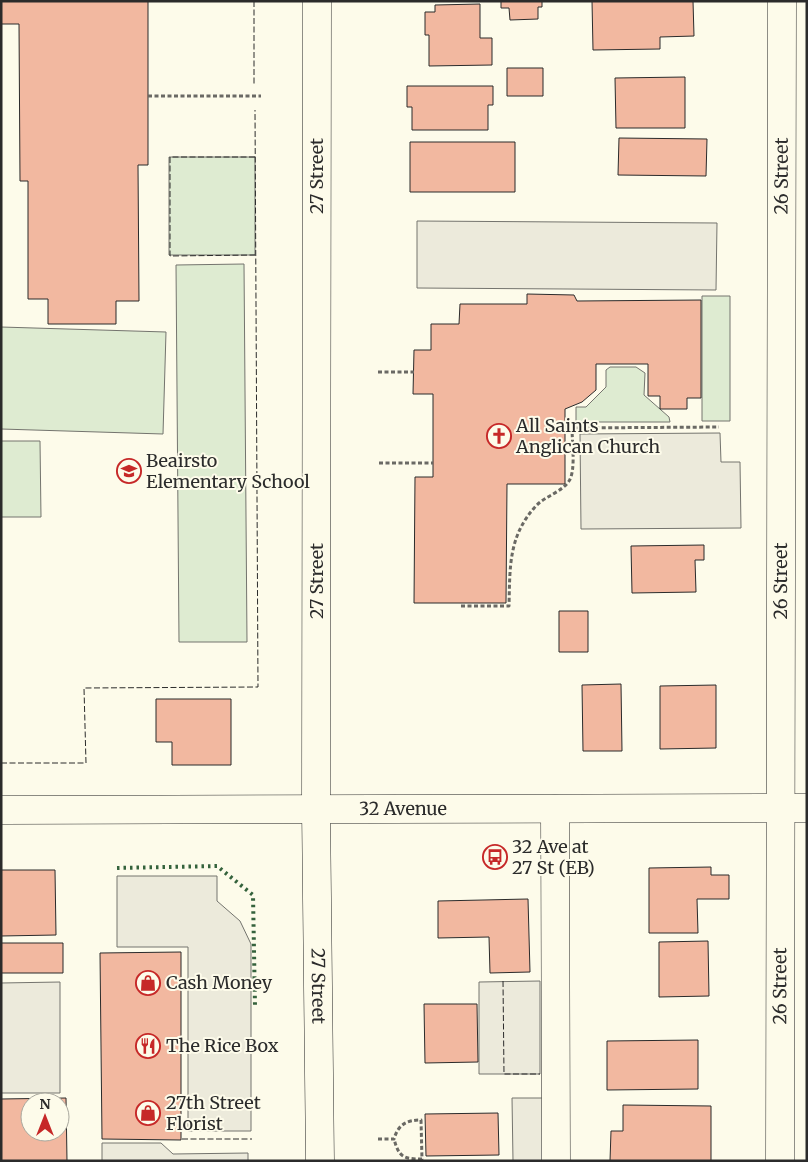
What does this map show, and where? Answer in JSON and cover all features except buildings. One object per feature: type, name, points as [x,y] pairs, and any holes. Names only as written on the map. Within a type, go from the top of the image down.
[{"type":"street","name":"27 Street","points":[[317,1],[316,810],[320,1161]]},
{"type":"street","name":"26 Street","points":[[780,1161],[782,1]]},
{"type":"street","name":"32 Avenue","points":[[1,810],[807,808]]},
{"type":"street","points":[[555,809],[556,1161]]},
{"type":"path","points":[[148,96],[261,96]]},
{"type":"path","points":[[378,372],[414,372]]},
{"type":"path","points":[[462,606],[509,606],[510,560],[518,530],[536,505],[569,483],[572,475],[572,428],[719,428]]},
{"type":"path","points":[[378,462],[433,462]]},
{"type":"path","points":[[412,1120],[421,1120],[422,1159],[404,1157],[398,1152],[394,1139],[397,1130],[403,1124],[412,1120]]},
{"type":"path","points":[[378,1139],[394,1139]]},
{"type":"green space","points":[[169,157],[255,157],[255,255],[169,255]]},
{"type":"green space","points":[[244,264],[247,642],[179,642],[176,265]]},
{"type":"green space","points":[[702,296],[730,296],[730,421],[702,421]]},
{"type":"green space","points":[[1,327],[166,332],[163,434],[1,429]]},
{"type":"green space","points":[[610,367],[636,367],[645,373],[644,395],[669,417],[670,422],[576,422],[576,407],[586,407],[606,387],[606,370]]},
{"type":"green space","points":[[1,441],[40,441],[41,517],[1,517]]},
{"type":"shaded area","points":[[417,221],[717,223],[716,290],[417,288]]},
{"type":"shaded area","points":[[720,433],[721,462],[740,462],[741,528],[581,529],[580,434]]},
{"type":"shaded area","points":[[117,876],[217,876],[217,901],[240,921],[251,944],[251,1131],[188,1131],[188,947],[117,947]]},
{"type":"shaded area","points":[[540,981],[540,1074],[479,1074],[479,982]]},
{"type":"shaded area","points":[[60,982],[60,1092],[1,1093],[1,983]]},
{"type":"shaded area","points":[[512,1098],[544,1098],[545,1161],[513,1161]]},
{"type":"shaded area","points":[[102,1143],[161,1143],[173,1154],[248,1153],[248,1161],[102,1161]]},
{"type":"hedge","points":[[117,868],[217,866],[253,895],[255,1006]]},
{"type":"fence","points":[[254,1],[254,85]]},
{"type":"fence","points":[[1,763],[86,763],[84,688],[258,687],[255,110]]},
{"type":"fence","points":[[255,157],[170,157],[170,256],[255,255]]},
{"type":"fence","points":[[503,981],[504,1074],[540,1074]]},
{"type":"fence","points":[[182,1139],[252,1139]]},
{"type":"place","name":"All Saints Anglican Church","points":[[499,436]]},
{"type":"place","name":"Beairsto Elementary School","points":[[129,471]]},
{"type":"place","name":"32 Ave at 27 St (EB)","points":[[495,857]]},
{"type":"place","name":"Cash Money","points":[[148,983]]},
{"type":"place","name":"The Rice Box","points":[[148,1046]]},
{"type":"place","name":"27th Street Florist","points":[[148,1113]]}]
